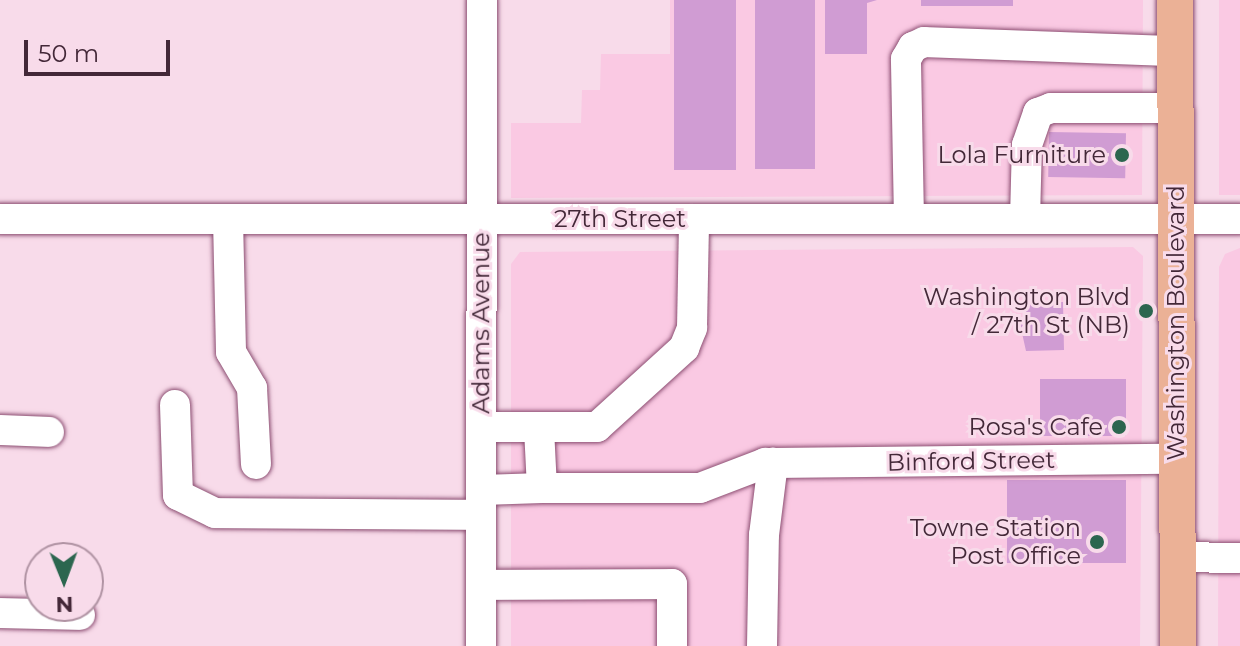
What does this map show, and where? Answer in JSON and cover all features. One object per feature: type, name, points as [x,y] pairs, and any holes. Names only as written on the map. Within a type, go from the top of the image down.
[{"type":"main road","name":"Washington Boulevard","points":[[1175,0],[1178,646]]},
{"type":"street","name":"Adams Avenue","points":[[481,646],[482,0]]},
{"type":"street","points":[[909,219],[906,59],[913,47],[924,42],[1175,51]]},
{"type":"street","points":[[1025,219],[1027,145],[1038,113],[1051,108],[1175,108]]},
{"type":"street","name":"27th Street","points":[[0,219],[1240,219]]},
{"type":"street","points":[[228,219],[231,352],[252,388],[256,464]]},
{"type":"street","points":[[481,427],[597,427],[684,348],[692,328],[694,219]]},
{"type":"street","points":[[175,405],[178,495],[215,513],[482,502],[542,488],[700,488],[769,463],[762,646]]},
{"type":"street","points":[[539,429],[542,488]]},
{"type":"street","points":[[0,430],[49,432]]},
{"type":"street","name":"Binford Street","points":[[769,463],[1176,459]]},
{"type":"street","points":[[1177,557],[1240,558]]},
{"type":"street","points":[[481,585],[672,584],[672,646]]},
{"type":"street","points":[[0,613],[24,614]]},
{"type":"shaded area","points":[[670,0],[1143,0],[1142,195],[511,198],[511,123],[581,123],[582,90],[600,90],[601,54],[670,54]]},
{"type":"shaded area","points":[[1219,0],[1240,0],[1240,195],[1219,195]]},
{"type":"shaded area","points":[[1133,247],[1143,256],[1140,646],[511,646],[511,264],[520,252]]},
{"type":"shaded area","points":[[1240,248],[1240,646],[1218,646],[1219,267],[1225,254]]},
{"type":"building","points":[[674,0],[736,0],[736,170],[674,170]]},
{"type":"building","points":[[755,0],[815,0],[815,169],[755,169]]},
{"type":"building","points":[[825,0],[877,0],[867,3],[867,54],[825,54]]},
{"type":"building","points":[[921,0],[1013,0],[1013,6],[921,6]]},
{"type":"building","points":[[1049,132],[1126,133],[1125,178],[1048,177]]},
{"type":"building","points":[[1063,302],[1064,350],[1026,351],[1020,324],[1026,324],[1026,303]]},
{"type":"building","points":[[1040,379],[1126,379],[1126,436],[1040,436]]},
{"type":"building","points":[[1007,480],[1126,480],[1126,563],[1007,563]]},
{"type":"place","name":"Lola Furniture","points":[[1122,155]]},
{"type":"place","name":"Washington Blvd / 27th St (NB)","points":[[1146,311]]},
{"type":"place","name":"Rosa's Cafe","points":[[1119,427]]},
{"type":"place","name":"Towne Station Post Office","points":[[1097,542]]}]
